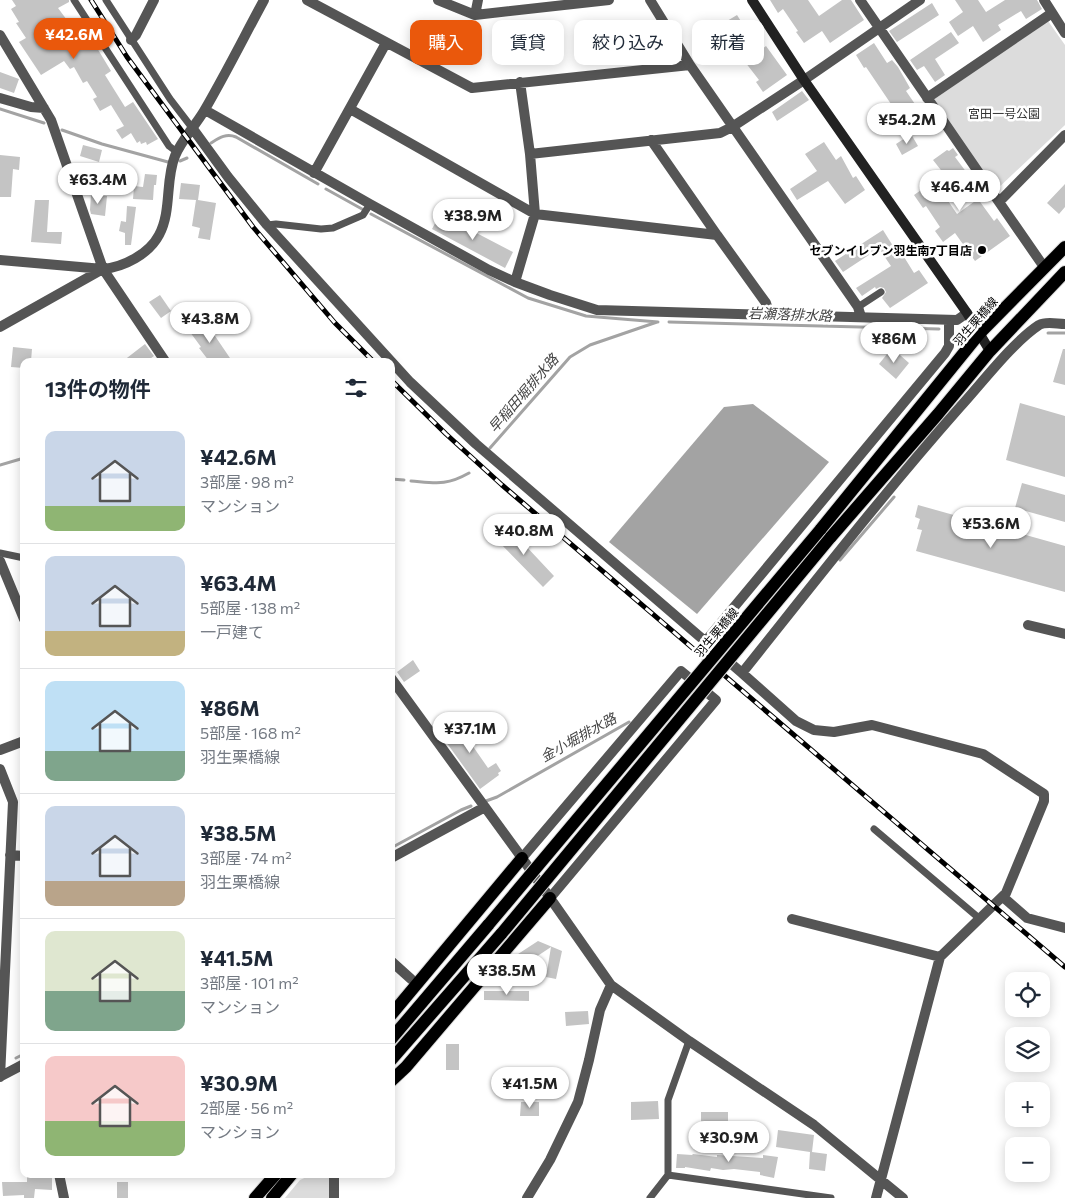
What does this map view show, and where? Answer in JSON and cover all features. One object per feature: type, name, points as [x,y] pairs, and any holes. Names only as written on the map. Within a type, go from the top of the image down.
[{"type":"main road","name":"羽生栗橋線","points":[[395,1034],[490,924],[820,530],[980,333],[1065,247]]},
{"type":"main road","points":[[395,1055],[502,934],[830,538],[990,351],[1065,272]]},
{"type":"main road","points":[[395,1011],[522,858]]},
{"type":"main road","points":[[395,1077],[406,1067],[550,898]]},
{"type":"main road","points":[[255,1198],[279,1178]]},
{"type":"main road","points":[[272,1198],[282,1178]]},
{"type":"street","points":[[130,40],[136,35],[154,0]]},
{"type":"street","points":[[0,260],[103,270],[115,268],[151,247],[160,234],[164,220],[172,165],[177,152],[205,110],[264,0]]},
{"type":"street","points":[[307,0],[472,88],[690,65]]},
{"type":"street","points":[[438,0],[475,15],[609,0]]},
{"type":"street","points":[[475,15],[478,0]]},
{"type":"street","points":[[650,0],[690,65],[732,127],[858,307],[861,317]]},
{"type":"street","points":[[752,0],[804,80],[967,313],[998,364]]},
{"type":"street","points":[[860,0],[1044,267]]},
{"type":"street","points":[[530,154],[720,133],[804,80],[920,0]]},
{"type":"street","points":[[1044,0],[1065,33]]},
{"type":"street","points":[[927,98],[1052,13]]},
{"type":"street","points":[[0,36],[51,120],[103,270],[163,358]]},
{"type":"street","points":[[314,173],[386,43]]},
{"type":"street","points":[[515,282],[534,214],[530,154],[520,82]]},
{"type":"street","points":[[0,98],[31,107],[44,108]]},
{"type":"street","points":[[350,109],[534,214],[717,235]]},
{"type":"street","points":[[205,110],[314,173],[515,282],[550,295],[605,311],[949,320],[956,320],[967,313]]},
{"type":"street","points":[[193,129],[228,178],[267,225],[388,358]]},
{"type":"street","points":[[999,202],[1065,135]]},
{"type":"street","points":[[651,140],[766,303],[770,316]]},
{"type":"street","points":[[0,327],[103,270]]},
{"type":"street","points":[[705,642],[945,353],[949,346],[949,320]]},
{"type":"street","points":[[742,673],[909,465],[998,364],[1020,341],[1038,326],[1043,324],[1065,324]]},
{"type":"street","points":[[395,366],[476,444],[796,721],[814,730],[824,732],[872,725],[983,754],[1044,794],[1044,801],[1006,893],[940,958],[876,1198]]},
{"type":"street","points":[[0,561],[20,609]]},
{"type":"street","points":[[1028,624],[1065,634]]},
{"type":"street","points":[[522,858],[681,671],[716,700],[550,898]]},
{"type":"street","points":[[395,683],[522,858],[611,985],[688,1041],[814,1125],[903,1198]]},
{"type":"street","points":[[0,750],[20,742]]},
{"type":"street","points":[[0,770],[2,783],[13,802],[10,855],[5,868],[0,1076],[20,1066]]},
{"type":"street","points":[[395,856],[485,807]]},
{"type":"street","points":[[10,855],[20,856]]},
{"type":"street","points":[[1003,897],[1028,918],[1065,928]]},
{"type":"street","points":[[792,919],[940,958]]},
{"type":"street","points":[[395,964],[411,978]]},
{"type":"street","points":[[527,1198],[550,1160],[578,1102],[600,1010],[611,985]]},
{"type":"street","points":[[60,1178],[64,1198]]},
{"type":"street","points":[[334,1178],[334,1198]]},
{"type":"lane","points":[[74,0],[169,146],[177,152]]},
{"type":"lane","points":[[106,0],[130,40],[193,129]]},
{"type":"lane","points":[[267,225],[276,224],[321,229],[333,228],[363,214],[370,204]]},
{"type":"lane","points":[[858,307],[881,292]]},
{"type":"lane","points":[[0,552],[20,557]]},
{"type":"lane","points":[[874,829],[980,919]]},
{"type":"lane","points":[[650,1198],[668,1175],[668,1100],[688,1041]]},
{"type":"lane","points":[[668,1175],[830,1198]]},
{"type":"green space","name":"宮田一号公園","points":[[1048,21],[1065,45],[1065,125],[995,191],[933,100]]},
{"type":"green space","points":[[304,1178],[330,1178],[330,1198],[285,1198],[300,1180]]},
{"type":"shaded area","points":[[753,404],[829,462],[697,614],[609,542],[724,407]]},
{"type":"building","points":[[12,0],[69,0],[69,2],[58,8],[87,47],[94,43],[111,71],[105,75],[125,107],[133,102],[158,139],[147,145],[146,142],[141,144],[140,141],[137,143],[131,133],[122,139],[116,130],[124,126],[111,105],[100,111],[93,99],[97,97],[87,81],[83,83],[74,67],[70,69],[64,61],[41,75],[19,42],[26,38],[16,23],[19,22],[11,9],[16,6]]},
{"type":"building","points":[[770,0],[808,0],[819,16],[842,0],[851,0],[864,20],[830,43],[822,31],[804,43],[783,9],[778,13]]},
{"type":"building","points":[[955,0],[978,0],[986,12],[1005,0],[1037,0],[1042,9],[1026,19],[1021,11],[998,25],[1001,30],[983,42],[973,26],[958,36],[949,22],[963,12]]},
{"type":"building","points":[[932,3],[939,15],[897,42],[889,31]]},
{"type":"building","points":[[737,15],[740,20],[729,20]]},
{"type":"building","points":[[951,32],[959,43],[935,59],[945,75],[935,82],[924,66],[917,70],[910,60]]},
{"type":"building","points":[[874,43],[887,63],[892,60],[898,67],[910,88],[906,91],[917,107],[920,105],[929,117],[914,128],[902,112],[875,129],[868,119],[891,104],[856,55]]},
{"type":"building","points":[[766,46],[787,75],[763,92],[756,82],[759,80],[747,65],[764,65],[764,48]]},
{"type":"building","points":[[0,72],[19,79],[14,93],[0,88]]},
{"type":"building","points":[[802,91],[809,100],[777,121],[772,112]]},
{"type":"building","points":[[911,134],[918,146],[902,155],[896,144]]},
{"type":"building","points":[[824,142],[836,160],[841,156],[853,178],[856,176],[865,190],[845,204],[828,181],[797,200],[790,189],[817,171],[805,154]]},
{"type":"building","points":[[83,145],[102,150],[99,162],[80,156]]},
{"type":"building","points":[[953,148],[958,155],[955,157],[967,173],[942,192],[957,214],[978,199],[994,221],[997,218],[1010,236],[975,261],[955,233],[943,242],[935,231],[940,227],[926,206],[923,208],[914,195],[944,174],[933,160]]},
{"type":"building","points":[[0,155],[20,157],[19,170],[13,169],[11,197],[0,197]]},
{"type":"building","points":[[145,174],[157,175],[153,200],[133,199],[134,186],[143,187]]},
{"type":"building","points":[[181,183],[200,185],[198,200],[216,203],[210,240],[198,238],[200,228],[192,226],[196,200],[179,199]]},
{"type":"building","points":[[1065,184],[1065,207],[1059,214],[1047,203]]},
{"type":"building","points":[[91,195],[107,196],[105,216],[91,214]]},
{"type":"building","points":[[35,200],[49,200],[47,232],[62,232],[61,244],[31,242]]},
{"type":"building","points":[[127,206],[136,207],[131,245],[125,245],[125,233],[119,231],[121,221],[126,222]]},
{"type":"building","points":[[440,214],[513,252],[505,268],[432,229]]},
{"type":"building","points":[[883,230],[893,246],[896,244],[914,273],[919,270],[928,283],[890,308],[882,298],[886,292],[884,288],[876,289],[875,287],[862,296],[856,288],[891,266],[880,250],[875,251],[843,272],[835,261]]},
{"type":"building","points":[[160,295],[171,311],[161,318],[149,302]]},
{"type":"building","points":[[206,321],[230,358],[207,358],[190,332]]},
{"type":"building","points":[[145,344],[154,356],[151,358],[127,358]]},
{"type":"building","points":[[13,347],[32,349],[31,358],[20,358],[20,368],[11,367]]},
{"type":"building","points":[[892,348],[909,363],[896,379],[879,364]]},
{"type":"building","points":[[1063,349],[1065,349],[1065,385],[1053,382]]},
{"type":"building","points":[[1020,403],[1065,416],[1065,477],[1006,460]]},
{"type":"building","points":[[1022,483],[1065,495],[1065,522],[1015,508]]},
{"type":"building","points":[[918,505],[1065,546],[1065,592],[916,551],[922,530],[917,529],[920,519],[915,517]]},
{"type":"building","points":[[507,526],[554,576],[543,587],[495,538]]},
{"type":"building","points":[[413,660],[420,671],[404,682],[397,672]]},
{"type":"building","points":[[463,719],[477,742],[472,745],[488,768],[496,763],[501,771],[498,773],[499,775],[480,789],[441,735]]},
{"type":"building","points":[[538,941],[562,951],[556,979],[546,977],[551,947],[521,967],[515,956]]},
{"type":"building","points":[[484,991],[529,991],[529,1001],[484,1000]]},
{"type":"building","points":[[588,1011],[589,1024],[566,1026],[565,1012]]},
{"type":"building","points":[[446,1044],[459,1044],[459,1070],[446,1070]]},
{"type":"building","points":[[658,1101],[659,1119],[631,1120],[631,1102]]},
{"type":"building","points":[[521,1102],[539,1102],[539,1116],[520,1116]]},
{"type":"building","points":[[701,1112],[728,1112],[728,1125],[701,1124]]},
{"type":"building","points":[[778,1130],[814,1135],[812,1152],[827,1154],[825,1171],[809,1169],[810,1152],[776,1147]]},
{"type":"building","points":[[677,1154],[717,1157],[717,1155],[763,1158],[763,1155],[778,1157],[774,1178],[760,1175],[760,1172],[734,1169],[711,1168],[710,1171],[685,1167],[676,1168]]},
{"type":"building","points":[[27,1178],[52,1178],[52,1190],[35,1189],[34,1198],[24,1198],[24,1195],[3,1196],[2,1182],[27,1182]]},
{"type":"building","points":[[117,1182],[128,1182],[128,1198],[117,1198]]},
{"type":"waterway","name":"岩瀬落排水路","points":[[0,109],[44,123]]},
{"type":"waterway","name":"岩瀬落排水路","points":[[62,130],[102,144],[168,162]]},
{"type":"waterway","name":"岩瀬落排水路","points":[[211,143],[226,136],[236,137],[318,184]]},
{"type":"waterway","name":"岩瀬落排水路","points":[[180,161],[187,158]]},
{"type":"waterway","name":"岩瀬落排水路","points":[[326,189],[362,209]]},
{"type":"waterway","name":"岩瀬落排水路","points":[[371,214],[528,298],[586,316],[658,322]]},
{"type":"waterway","name":"早稲田堀排水路","points":[[490,448],[570,357],[590,345],[657,322]]},
{"type":"waterway","name":"岩瀬落排水路","points":[[669,322],[939,329]]},
{"type":"waterway","name":"岩瀬落排水路","points":[[1048,333],[1065,333]]},
{"type":"waterway","name":"早稲田堀排水路","points":[[0,465],[20,459]]},
{"type":"waterway","name":"早稲田堀排水路","points":[[411,481],[447,482],[469,473]]},
{"type":"waterway","name":"早稲田堀排水路","points":[[395,479],[404,480]]},
{"type":"waterway","name":"金小堀排水路","points":[[840,560],[894,497]]},
{"type":"waterway","name":"金小堀排水路","points":[[486,801],[497,797],[629,722]]},
{"type":"waterway","name":"金小堀排水路","points":[[395,846],[471,806]]},
{"type":"waterway","name":"金小堀排水路","points":[[16,1058],[20,1056]]},
{"type":"railway","points":[[91,0],[127,57],[253,227],[335,323],[370,358]]},
{"type":"railway","points":[[395,384],[502,485],[1065,967]]},
{"type":"place","name":"セブンイレブン羽生南7丁目店","points":[[982,250]]}]
